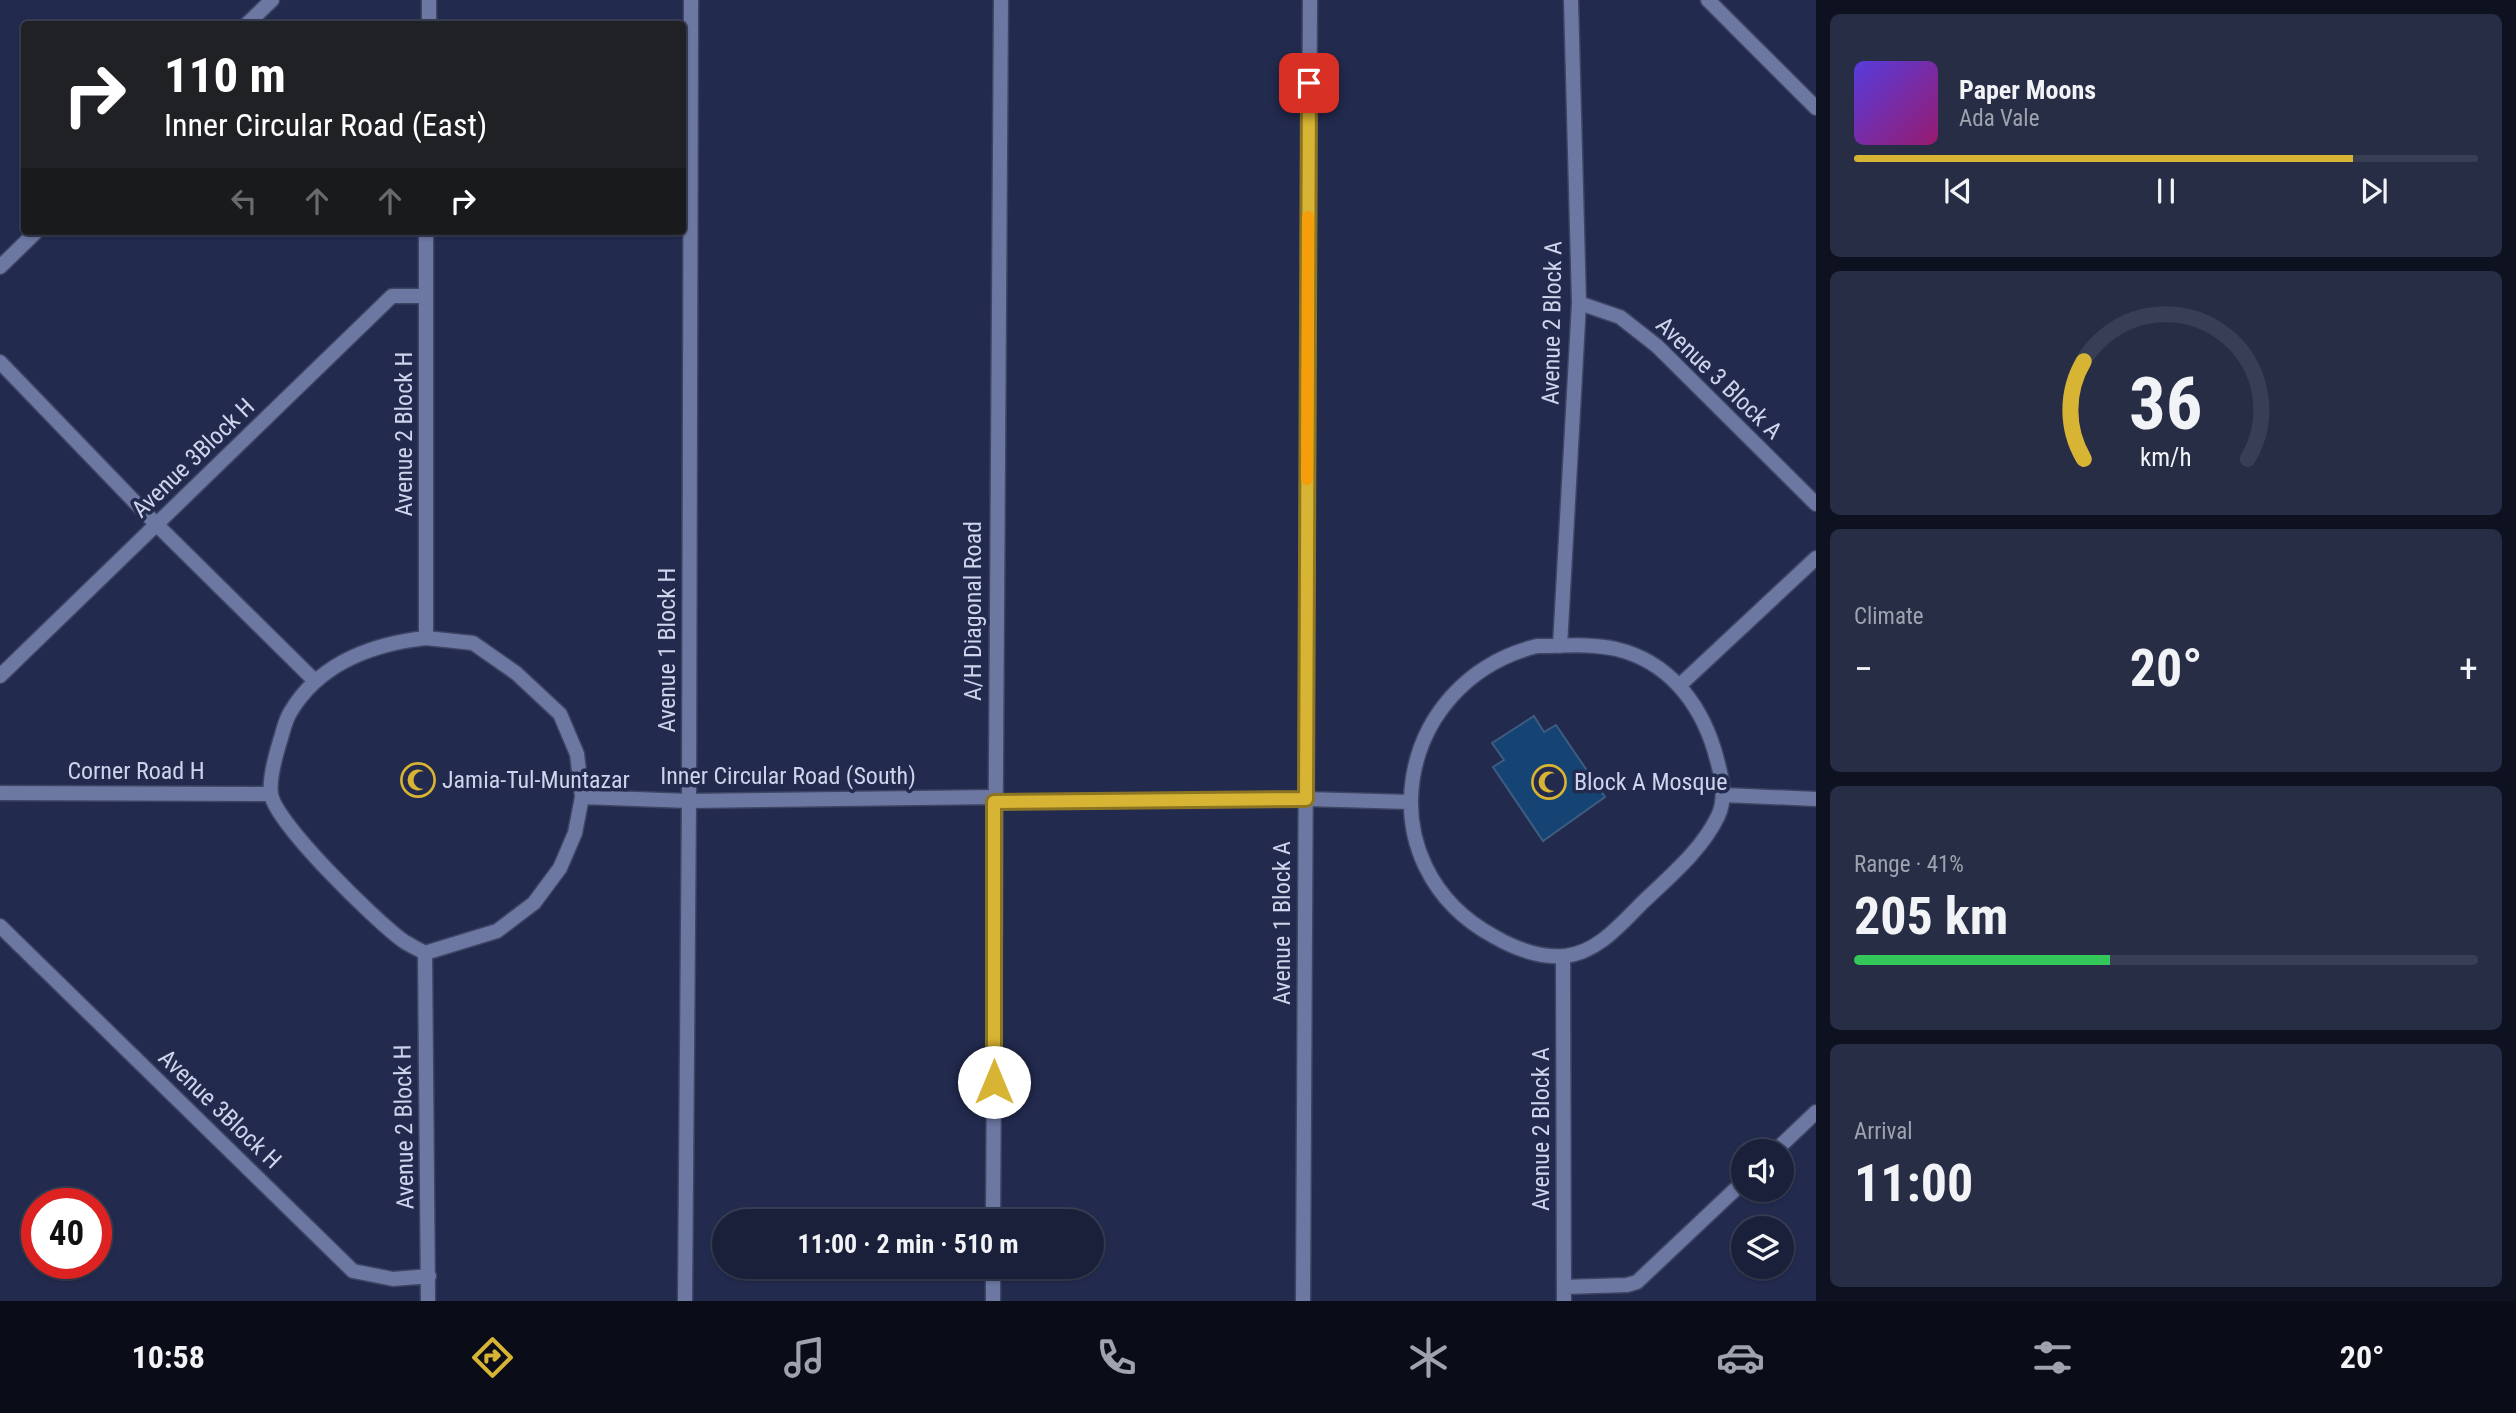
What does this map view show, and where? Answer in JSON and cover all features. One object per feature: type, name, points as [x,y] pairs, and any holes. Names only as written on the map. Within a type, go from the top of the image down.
[{"type":"street","points":[[250,21],[272,0]]},
{"type":"street","points":[[429,0],[429,21]]},
{"type":"street","name":"Avenue 1 Block H","points":[[685,1301],[691,0]]},
{"type":"street","name":"A/H Diagonal Road","points":[[993,1209],[1000,0]]},
{"type":"street","name":"Avenue 1 Block A","points":[[1303,1301],[1310,0]]},
{"type":"street","name":"Avenue 2 Block A","points":[[1560,646],[1579,303],[1571,0]]},
{"type":"street","points":[[1708,0],[1816,108]]},
{"type":"street","points":[[0,267],[33,235]]},
{"type":"street","name":"Avenue 2 Block H","points":[[426,235],[426,638]]},
{"type":"street","name":"Avenue 3Block H","points":[[0,676],[392,296],[426,296]]},
{"type":"street","name":"Avenue 3 Block A","points":[[1579,303],[1619,317],[1657,346],[1816,504]]},
{"type":"street","points":[[0,362],[157,525],[314,680]]},
{"type":"street","points":[[1680,685],[1816,558]]},
{"type":"street","points":[[426,638],[473,643],[516,673],[560,713],[577,754],[582,797],[575,833],[560,868],[534,903],[497,931],[425,953],[403,941],[326,869],[278,813],[271,793],[276,754],[289,713],[314,680],[351,657],[395,641],[426,638]]},
{"type":"street","points":[[1537,646],[1615,649],[1641,657],[1661,668],[1680,685],[1701,717],[1712,743],[1724,795],[1720,814],[1707,835],[1682,864],[1605,938],[1580,954],[1542,954],[1511,946],[1481,930],[1450,904],[1431,880],[1418,850],[1409,802],[1414,769],[1422,745],[1445,702],[1460,686],[1494,661],[1515,651],[1537,646]]},
{"type":"street","name":"Corner Road H","points":[[0,793],[271,793]]},
{"type":"street","points":[[1724,795],[1816,799]]},
{"type":"street","name":"Inner Circular Road (South)","points":[[582,797],[689,801],[1306,799],[1409,802]]},
{"type":"street","name":"Avenue 3Block H","points":[[0,926],[353,1271],[393,1279],[429,1276]]},
{"type":"street","name":"Avenue 2 Block H","points":[[425,953],[428,1301]]},
{"type":"street","name":"Avenue 2 Block A","points":[[1563,956],[1564,1294]]},
{"type":"street","points":[[1788,1139],[1816,1112]]},
{"type":"street","points":[[1564,1294],[1637,1282],[1731,1193]]},
{"type":"street","points":[[993,1279],[993,1301]]},
{"type":"building","name":"Block A Mosque","points":[[1534,716],[1544,732],[1556,725],[1605,797],[1543,841],[1493,767],[1504,760],[1492,743]]},
{"type":"slow traffic","points":[[1307,479],[1308,217]]},
{"type":"place","name":"Jamia-Tul-Muntazar","points":[[418,780]]},
{"type":"place","name":"Block A Mosque","points":[[1549,782]]},
{"type":"route","points":[[994,1082],[994,802],[1306,799],[1309,83]]}]
